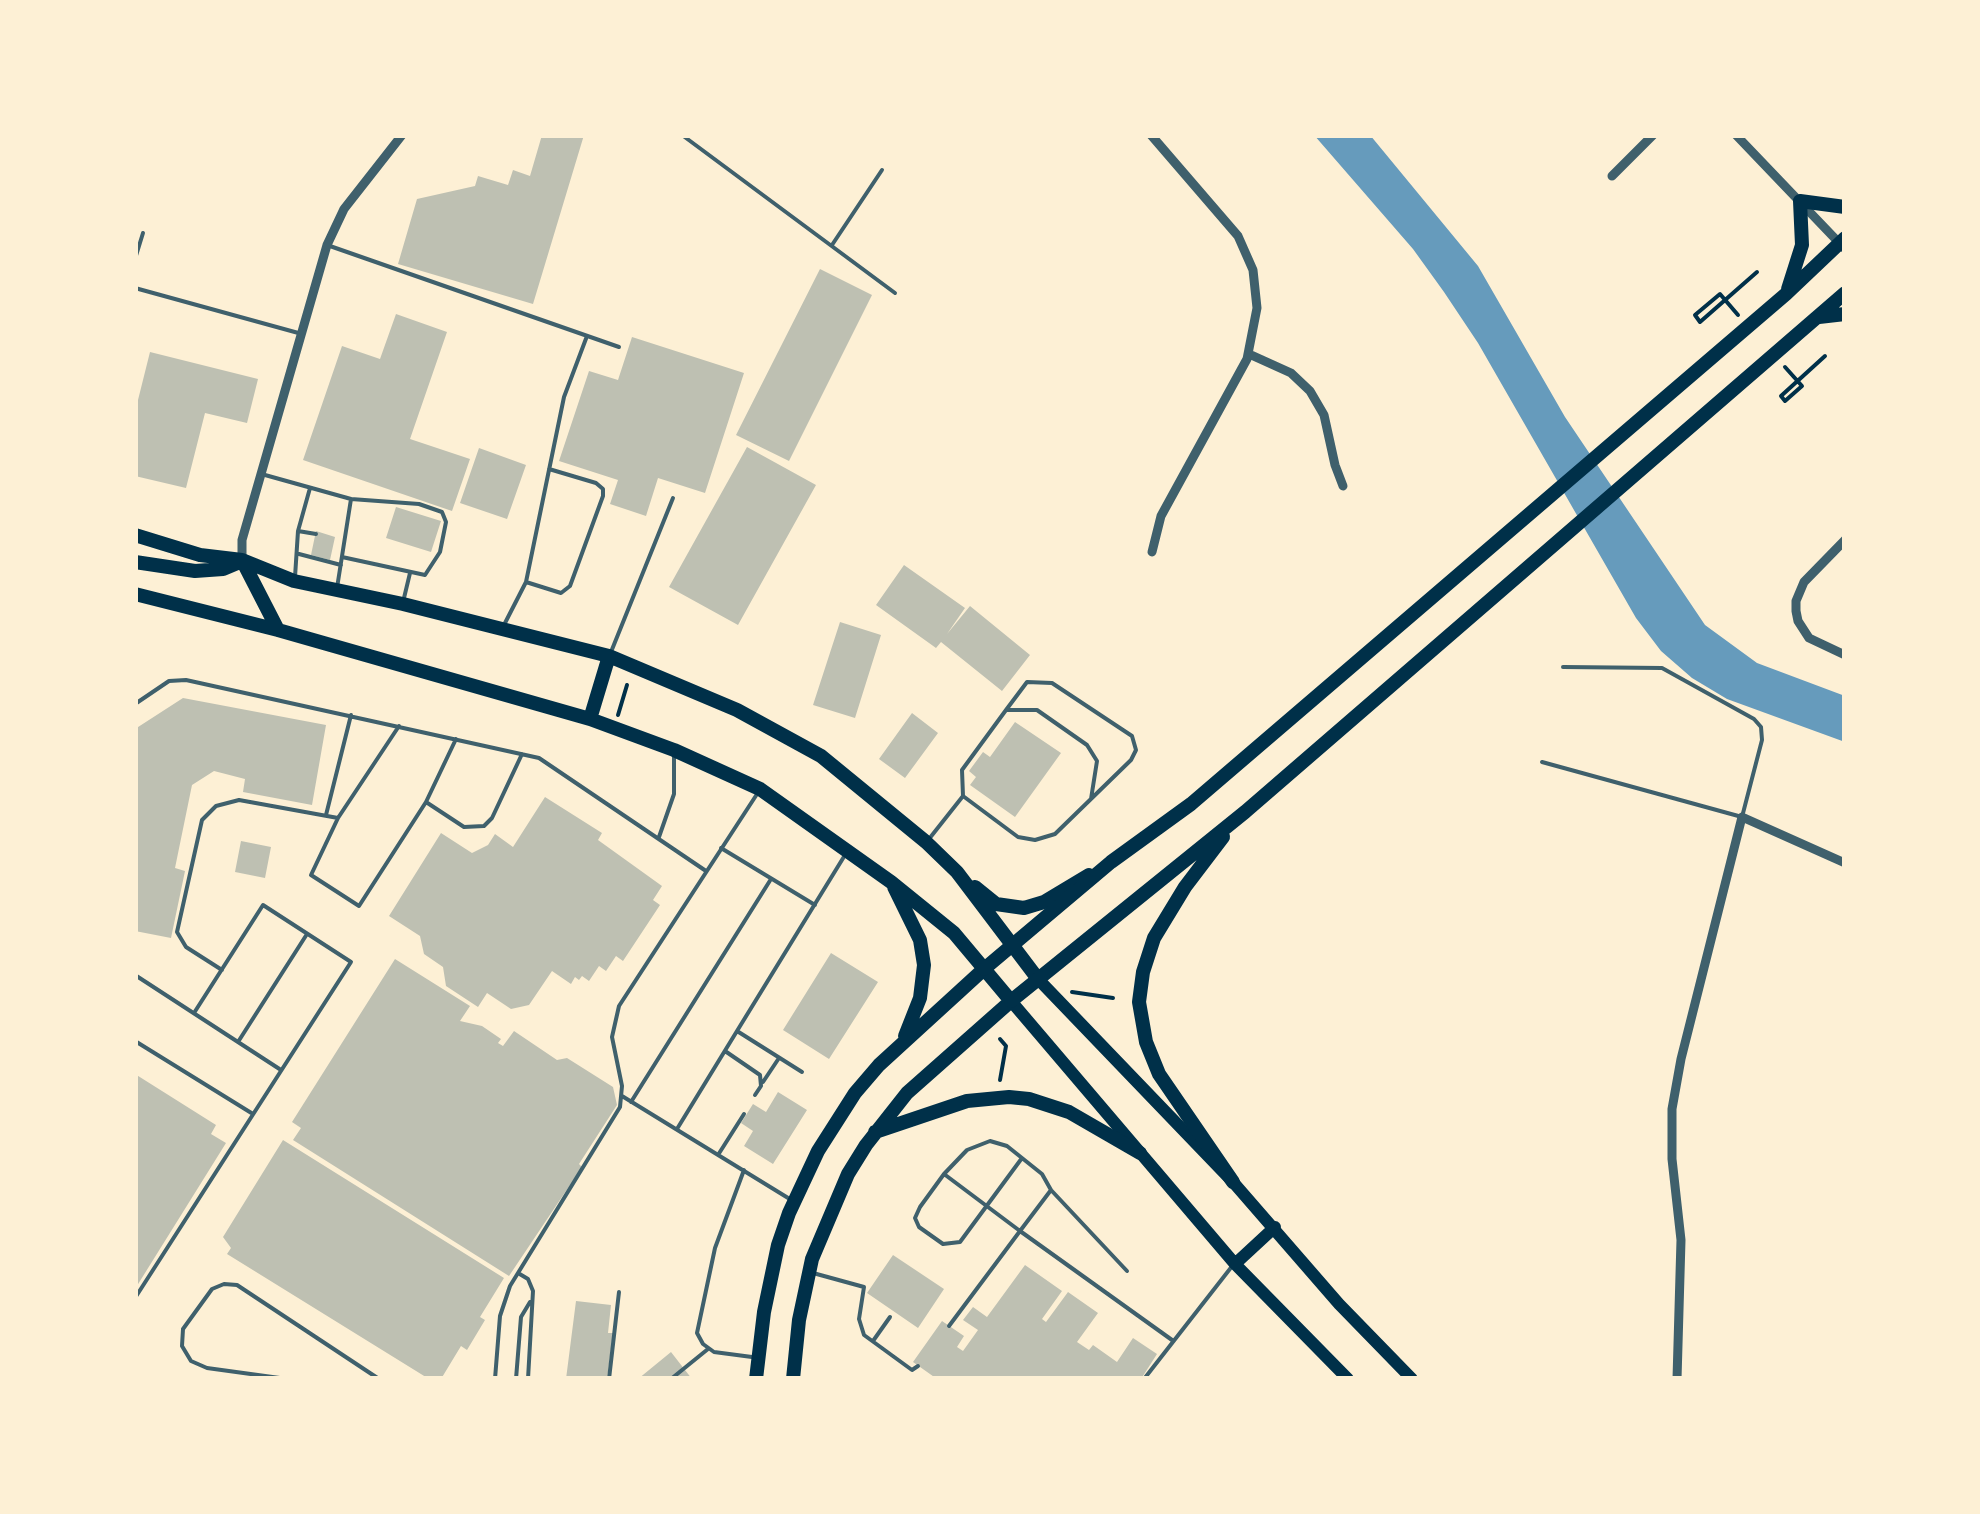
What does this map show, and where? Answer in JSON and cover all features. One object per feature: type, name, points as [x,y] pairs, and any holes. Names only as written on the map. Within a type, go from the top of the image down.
[{"type":"main road","points":[[1786,294],[1802,245],[1800,201],[1845,207]]},
{"type":"main road","points":[[756,1379],[770,1278],[794,1202],[836,1121],[878,1065],[984,969],[1111,862],[1191,804],[1843,243]]},
{"type":"main road","points":[[793,1379],[798,1320],[809,1272],[834,1201],[876,1132],[930,1069],[1237,818],[1845,293]]},
{"type":"main road","points":[[1819,317],[1845,314]]},
{"type":"main road","points":[[135,535],[200,555],[242,560],[294,581],[337,588],[609,656],[736,710],[821,756],[996,904],[1024,908],[1044,902],[1111,862]]},
{"type":"main road","points":[[135,562],[195,571],[223,570],[242,560]]},
{"type":"main road","points":[[242,560],[278,630]]},
{"type":"main road","points":[[135,594],[278,630],[590,719],[674,750],[760,789],[848,850],[954,933],[1235,1264],[1348,1379]]},
{"type":"main road","points":[[590,719],[609,656]]},
{"type":"main road","points":[[1233,1182],[1159,1074],[1146,1042],[1139,1002],[1147,955],[1162,922],[1237,818]]},
{"type":"main road","points":[[956,872],[1038,979],[1233,1182],[1339,1304],[1412,1379]]},
{"type":"main road","points":[[891,882],[920,940],[924,965],[920,998],[904,1038]]},
{"type":"main road","points":[[876,1132],[968,1101],[1009,1097],[1070,1112],[1140,1152]]},
{"type":"main road","points":[[1235,1264],[1275,1227]]},
{"type":"street","points":[[242,560],[242,540],[327,245],[344,209],[402,135]]},
{"type":"street","points":[[1151,135],[1228,220],[1247,252],[1258,308],[1248,354],[1162,516],[1152,552]]},
{"type":"street","points":[[1612,176],[1653,135]]},
{"type":"street","points":[[1736,135],[1843,243]]},
{"type":"street","points":[[1248,354],[1291,372],[1310,390],[1324,415],[1343,486]]},
{"type":"street","points":[[1845,540],[1804,582],[1796,601],[1798,621],[1809,638],[1845,655]]},
{"type":"street","points":[[1677,1379],[1682,1240],[1672,1158],[1672,1110],[1742,817],[1845,863]]},
{"type":"lane","points":[[682,135],[895,293]]},
{"type":"lane","points":[[832,245],[882,170]]},
{"type":"lane","points":[[135,259],[143,233]]},
{"type":"lane","points":[[327,245],[618,347]]},
{"type":"lane","points":[[135,288],[302,334]]},
{"type":"lane","points":[[503,628],[526,582],[564,397],[586,336]]},
{"type":"lane","points":[[526,582],[561,592],[570,586],[603,496],[603,489],[596,483],[549,468]]},
{"type":"lane","points":[[261,474],[351,498],[419,504],[442,512],[446,522],[440,552],[426,575],[342,557]]},
{"type":"lane","points":[[294,581],[298,530],[310,487]]},
{"type":"lane","points":[[337,588],[351,498]]},
{"type":"lane","points":[[609,656],[673,498]]},
{"type":"lane","points":[[298,530],[316,534]]},
{"type":"lane","points":[[335,538],[344,540]]},
{"type":"lane","points":[[299,554],[342,565]]},
{"type":"lane","points":[[403,604],[410,574]]},
{"type":"lane","points":[[1542,762],[1742,817],[1762,740],[1762,727],[1754,719],[1662,668],[1562,667]]},
{"type":"lane","points":[[135,704],[181,679],[522,754],[547,762],[706,871]]},
{"type":"lane","points":[[926,842],[963,796],[962,770],[1028,682],[1052,682],[1132,736],[1136,750],[1132,760],[1055,834],[1035,840],[1018,837],[963,796]]},
{"type":"lane","points":[[1006,710],[1036,710],[1088,745],[1097,761],[1091,800]]},
{"type":"lane","points":[[326,815],[351,715]]},
{"type":"lane","points":[[399,726],[338,818],[311,875],[358,906],[426,802],[456,739]]},
{"type":"lane","points":[[652,834],[660,837],[674,794],[674,750]]},
{"type":"lane","points":[[426,802],[464,827],[484,826],[492,818],[522,754]]},
{"type":"lane","points":[[495,1379],[502,1307],[518,1273],[616,1116],[622,1096],[612,1037],[615,1015],[760,789]]},
{"type":"lane","points":[[222,970],[186,947],[178,932],[202,820],[216,806],[231,801],[338,818]]},
{"type":"lane","points":[[720,848],[815,906]]},
{"type":"lane","points":[[676,1128],[848,850]]},
{"type":"lane","points":[[632,1102],[770,878]]},
{"type":"lane","points":[[135,1298],[351,962],[263,905],[194,1013]]},
{"type":"lane","points":[[238,1042],[308,934]]},
{"type":"lane","points":[[135,975],[282,1070]]},
{"type":"lane","points":[[737,1031],[802,1072]]},
{"type":"lane","points":[[135,1041],[253,1114]]},
{"type":"lane","points":[[725,1051],[757,1072],[761,1086]]},
{"type":"lane","points":[[756,1095],[779,1058]]},
{"type":"lane","points":[[622,1096],[794,1202]]},
{"type":"lane","points":[[718,1155],[744,1114]]},
{"type":"lane","points":[[1022,1158],[960,1242],[943,1244],[919,1227],[915,1218],[920,1206],[944,1174],[968,1150],[990,1141],[1007,1146],[1022,1158],[1042,1174],[1051,1190],[1127,1271]]},
{"type":"lane","points":[[744,1170],[704,1286],[696,1334],[708,1348],[721,1354],[758,1358]]},
{"type":"lane","points":[[944,1174],[1172,1340]]},
{"type":"lane","points":[[949,1326],[1051,1190]]},
{"type":"lane","points":[[1144,1379],[1235,1264]]},
{"type":"lane","points":[[809,1272],[864,1288],[860,1327],[873,1342],[912,1370],[918,1366]]},
{"type":"lane","points":[[518,1273],[531,1284],[533,1298],[528,1379]]},
{"type":"lane","points":[[287,1379],[207,1368],[191,1361],[182,1346],[183,1329],[212,1289],[236,1285],[379,1379]]},
{"type":"lane","points":[[609,1379],[619,1292]]},
{"type":"lane","points":[[516,1379],[521,1317],[533,1298]]},
{"type":"lane","points":[[873,1342],[890,1317]]},
{"type":"lane","points":[[671,1379],[708,1348]]},
{"type":"path","points":[[1700,322],[1757,272]]},
{"type":"path","points":[[1780,396],[1826,356]]},
{"type":"path","points":[[616,719],[628,686]]},
{"type":"path","points":[[1065,997],[1072,992],[1112,998]]},
{"type":"path","points":[[1000,1039],[1009,1044],[1000,1084]]},
{"type":"water","points":[[1314,135],[1370,135],[1478,266],[1565,417],[1705,625],[1757,663],[1845,696],[1845,742],[1727,699],[1692,678],[1661,651],[1636,618],[1478,343],[1444,292],[1413,249]]},
{"type":"building","points":[[542,135],[584,135],[533,304],[398,264],[417,199],[475,186],[478,176],[508,185],[513,170],[530,176]]},
{"type":"building","points":[[820,269],[872,295],[789,461],[736,435]]},
{"type":"building","points":[[396,314],[447,332],[410,439],[470,459],[452,511],[303,460],[342,346],[380,359]]},
{"type":"building","points":[[632,337],[744,373],[705,493],[658,478],[646,516],[610,504],[618,480],[559,461],[589,371],[618,380]]},
{"type":"building","points":[[150,352],[258,379],[247,423],[205,413],[186,488],[135,476],[135,412]]},
{"type":"building","points":[[747,447],[816,485],[738,625],[669,587]]},
{"type":"building","points":[[479,448],[526,465],[507,519],[460,503]]},
{"type":"building","points":[[396,507],[441,521],[431,552],[386,538]]},
{"type":"building","points":[[316,531],[335,537],[330,560],[311,555]]},
{"type":"building","points":[[904,565],[965,608],[947,634],[970,606],[1030,655],[1002,691],[941,642],[936,648],[876,605]]},
{"type":"building","points":[[840,622],[881,635],[855,718],[813,705]]},
{"type":"building","points":[[183,698],[326,725],[312,805],[243,792],[245,779],[214,771],[192,785],[175,868],[185,871],[171,938],[135,931],[135,729]]},
{"type":"building","points":[[912,713],[938,733],[905,778],[879,759]]},
{"type":"building","points":[[1015,722],[1061,753],[1015,817],[970,785],[976,777],[969,771],[983,752],[990,757]]},
{"type":"building","points":[[545,797],[602,833],[598,840],[662,886],[653,900],[660,905],[623,961],[616,956],[606,971],[599,966],[589,981],[575,977],[571,984],[552,971],[529,1005],[511,1009],[487,993],[478,1007],[446,986],[443,967],[424,954],[420,936],[389,916],[441,833],[472,853],[488,845],[495,834],[513,847]]},
{"type":"building","points":[[241,841],[271,847],[265,878],[235,872]]},
{"type":"building","points":[[831,953],[878,982],[829,1059],[783,1030]]},
{"type":"building","points":[[395,959],[470,1006],[460,1021],[482,1026],[501,1039],[498,1043],[503,1046],[514,1031],[557,1060],[567,1058],[613,1087],[617,1105],[579,1164],[582,1167],[509,1276],[293,1140],[301,1128],[292,1122]]},
{"type":"building","points":[[135,1074],[216,1125],[211,1134],[226,1143],[135,1289]]},
{"type":"building","points":[[778,1092],[807,1110],[773,1164],[744,1146],[753,1131],[741,1123],[753,1104],[766,1112]]},
{"type":"building","points":[[283,1140],[504,1278],[480,1317],[485,1320],[467,1350],[461,1346],[441,1379],[429,1379],[227,1254],[231,1248],[223,1237]]},
{"type":"building","points":[[893,1255],[944,1289],[918,1328],[867,1293]]},
{"type":"building","points":[[1025,1265],[1062,1291],[1042,1319],[1046,1322],[1068,1292],[1098,1313],[1077,1342],[1089,1350],[1093,1345],[1117,1362],[1133,1338],[1157,1354],[1141,1379],[937,1379],[913,1362],[942,1321],[964,1336],[957,1347],[963,1351],[978,1330],[963,1320],[973,1307],[987,1317]]},
{"type":"building","points":[[576,1301],[611,1305],[608,1333],[613,1333],[607,1379],[566,1379]]},
{"type":"building","points":[[671,1352],[692,1379],[638,1379]]}]
